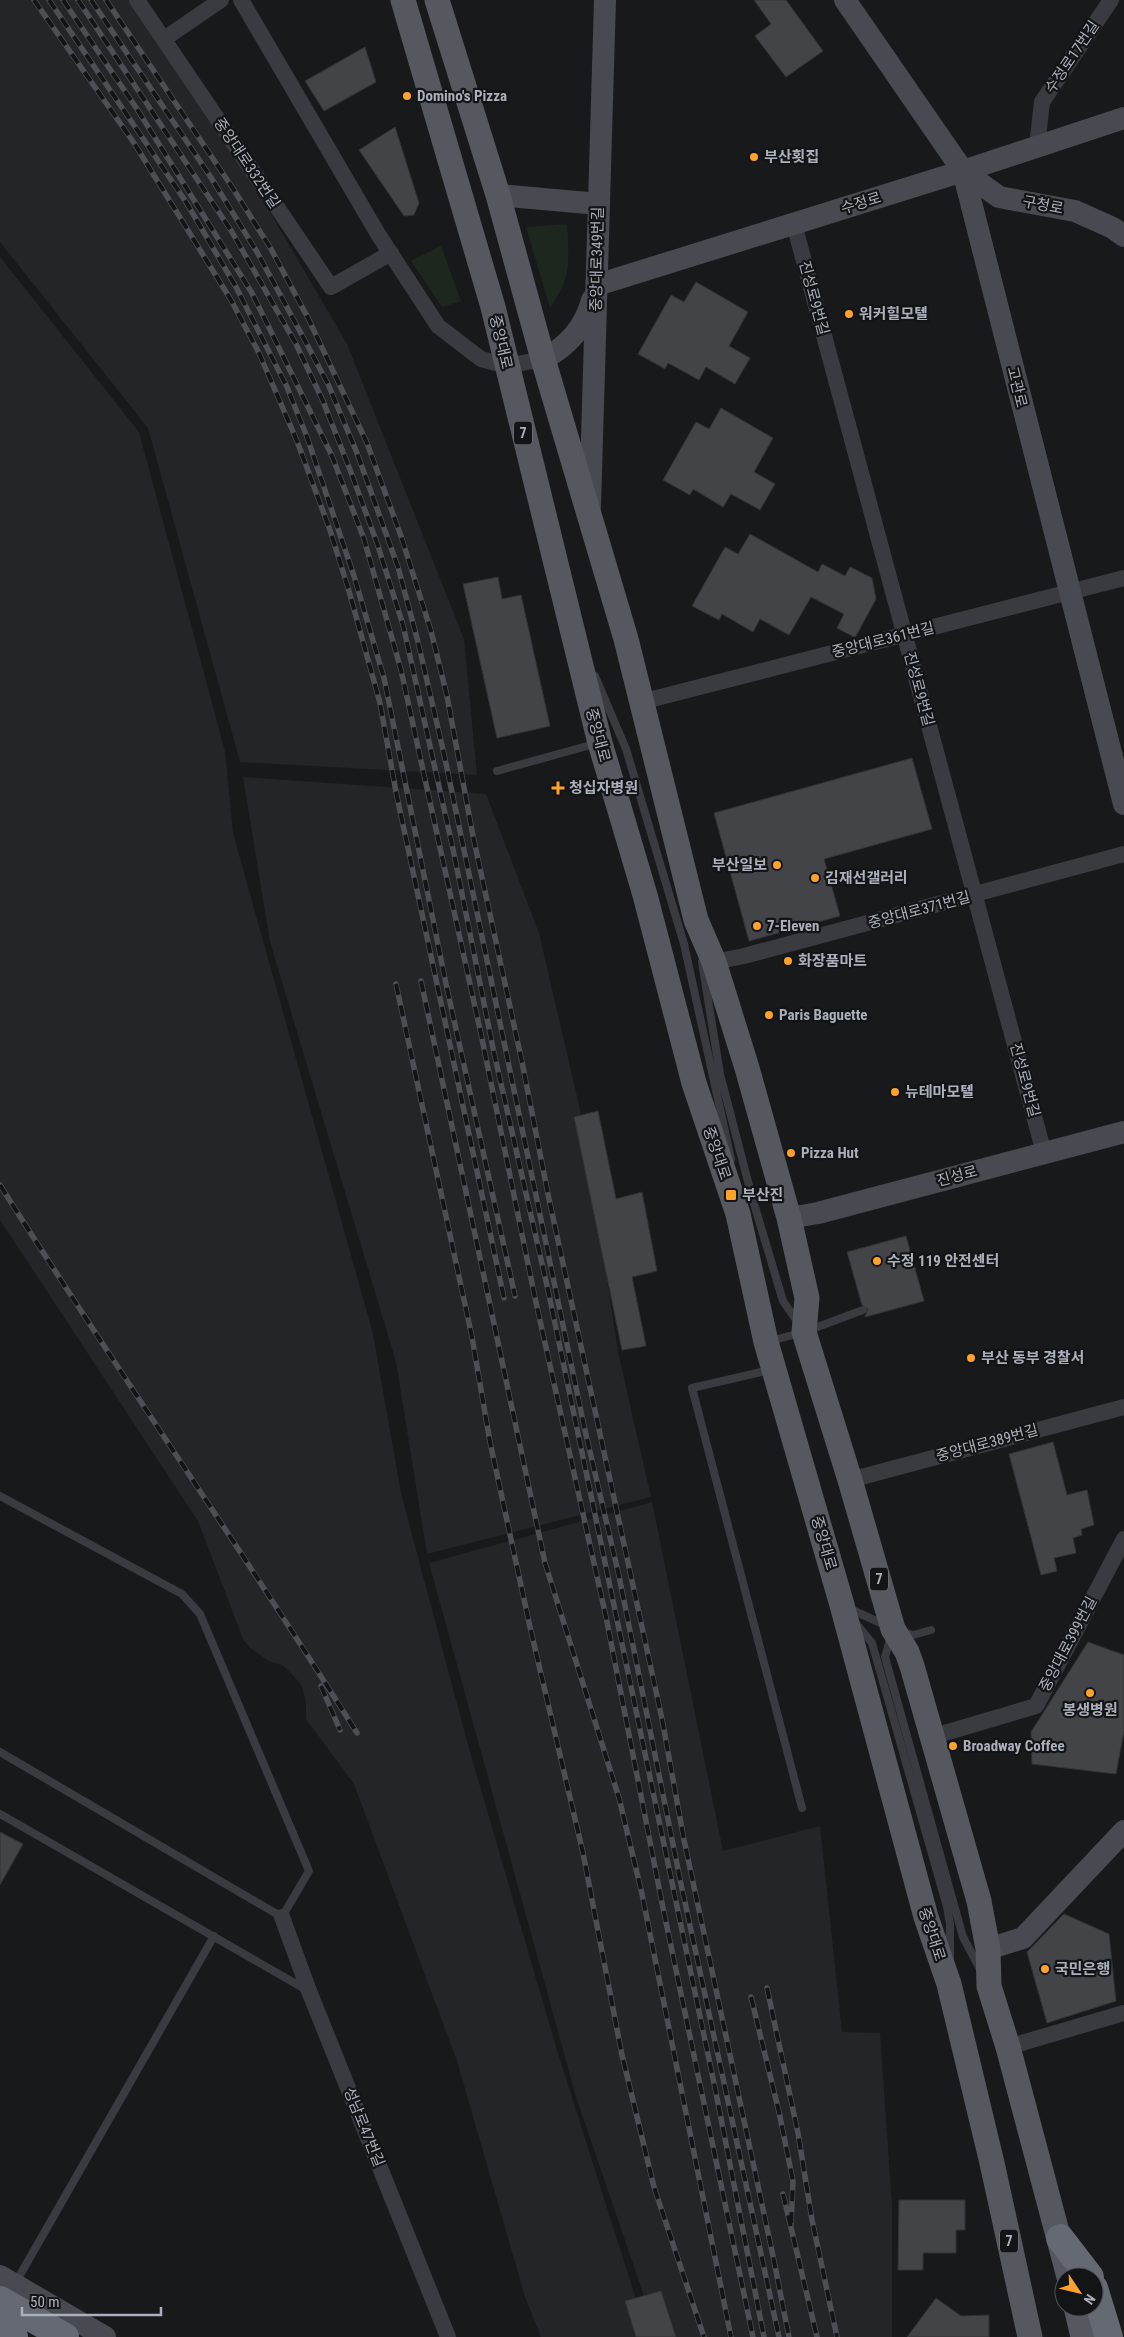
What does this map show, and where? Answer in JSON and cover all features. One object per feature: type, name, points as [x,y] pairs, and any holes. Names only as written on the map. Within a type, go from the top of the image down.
[{"type":"highway","points":[[1060,2238],[1077,2267]]},
{"type":"highway","points":[[5,2287],[65,2337]]},
{"type":"highway","points":[[1102,2317],[1109,2337]]},
{"type":"highway","points":[[0,2329],[14,2337]]},
{"type":"main road","points":[[382,0],[409,25]]},
{"type":"main road","name":"중앙대로","points":[[403,0],[493,307],[600,743],[645,895],[694,1083],[738,1214],[766,1342],[842,1605],[926,1917],[949,1984],[992,2163],[1030,2337]]},
{"type":"main road","name":"7","points":[[437,0],[498,195],[543,360],[626,639],[696,920],[714,962],[747,1068],[789,1218],[807,1298],[804,1332],[850,1480],[893,1629],[909,1659],[980,1901],[988,1949],[989,1986],[1008,2047],[1067,2267]]},
{"type":"main road","points":[[1084,2337],[1088,2317]]},
{"type":"street","points":[[137,0],[164,39],[221,0]]},
{"type":"street","points":[[241,0],[391,253],[438,326],[481,359],[506,366],[543,360],[557,352],[573,338],[589,312],[597,284]]},
{"type":"street","name":"중앙대로349번길","points":[[590,518],[598,204],[606,0]]},
{"type":"street","name":"고관로","points":[[845,0],[963,171],[1124,804]]},
{"type":"street","name":"수정로17번길","points":[[1037,146],[1042,102],[1111,0]]},
{"type":"street","name":"중앙대로332번길","points":[[164,39],[331,287],[391,253]]},
{"type":"street","name":"수정로","points":[[597,284],[963,171],[1124,118]]},
{"type":"street","name":"구청로","points":[[963,171],[999,196],[1075,211],[1114,228],[1124,236]]},
{"type":"street","points":[[498,195],[598,204]]},
{"type":"street","name":"진성로9번길","points":[[794,224],[1044,1153]]},
{"type":"street","name":"중앙대로361번길","points":[[641,702],[1124,578]]},
{"type":"street","name":"중앙대로371번길","points":[[714,962],[744,956],[1124,854]]},
{"type":"street","name":"진성로","points":[[789,1218],[1124,1132]]},
{"type":"street","name":"중앙대로389번길","points":[[850,1480],[1124,1407]]},
{"type":"street","name":"중앙대로399번길","points":[[931,1737],[1036,1706],[1124,1539]]},
{"type":"street","points":[[988,1949],[1022,1938],[1124,1831]]},
{"type":"street","name":"성남로47번길","points":[[282,1917],[309,1991],[448,2337]]},
{"type":"street","points":[[1008,2047],[1124,2013]]},
{"type":"street","points":[[5,2287],[105,2337]]},
{"type":"lane","points":[[568,612],[626,749],[684,944],[729,1146],[738,1214]]},
{"type":"lane","points":[[497,770],[600,743]]},
{"type":"lane","points":[[696,920],[711,1020],[728,1102],[783,1301],[804,1332]]},
{"type":"lane","points":[[766,1342],[804,1332],[863,1310]]},
{"type":"lane","points":[[774,1369],[692,1388],[802,1808]]},
{"type":"lane","points":[[0,1496],[182,1594],[200,1614],[309,1871],[282,1917],[0,1752]]},
{"type":"lane","points":[[842,1605],[893,1629],[913,1635],[931,1630]]},
{"type":"lane","points":[[893,1629],[885,1657],[963,1937],[989,1986]]},
{"type":"lane","points":[[0,1814],[309,1991]]},
{"type":"lane","points":[[5,2287],[214,1936]]},
{"type":"shaded area","points":[[0,0],[146,0],[347,344],[464,639],[477,775],[240,762],[148,428],[0,242]]},
{"type":"shaded area","points":[[567,224],[568,268],[562,287],[550,308],[526,227]]},
{"type":"shaded area","points":[[441,246],[461,301],[442,307],[411,261]]},
{"type":"shaded area","points":[[0,257],[139,432],[225,751],[233,833],[373,1334],[401,1493],[468,1745],[556,2047],[648,2337],[541,2337],[525,2297],[457,2061],[354,1784],[306,1719],[306,1702],[302,1686],[282,1665],[269,1661],[250,1648],[243,1639],[198,1521],[0,1220]]},
{"type":"shaded area","points":[[243,777],[486,794],[539,933],[584,1127],[618,1352],[651,1497],[427,1554],[396,1362],[270,942]]},
{"type":"shaded area","points":[[652,1502],[723,1851],[820,1826],[842,2032],[880,2033],[892,2205],[892,2337],[658,2337],[576,2097],[429,1563]]},
{"type":"building","points":[[754,0],[786,0],[823,51],[786,77],[755,36],[771,24]]},
{"type":"building","points":[[365,47],[376,82],[324,111],[305,81]]},
{"type":"building","points":[[395,127],[419,203],[414,215],[404,216],[359,150]]},
{"type":"building","points":[[696,282],[748,312],[729,346],[750,358],[735,384],[706,367],[699,380],[668,363],[665,369],[638,354],[671,295],[684,302]]},
{"type":"building","points":[[721,408],[773,438],[754,472],[775,484],[760,510],[731,494],[723,507],[693,489],[690,495],[663,480],[696,422],[709,429]]},
{"type":"building","points":[[750,534],[818,572],[822,564],[845,576],[850,567],[872,578],[876,599],[856,636],[854,637],[837,628],[844,614],[811,597],[789,635],[760,619],[753,632],[722,614],[719,620],[692,606],[725,547],[738,554]]},
{"type":"building","points":[[498,577],[502,599],[521,595],[550,726],[497,738],[463,584]]},
{"type":"building","name":"부산일보","points":[[912,758],[932,829],[824,859],[840,916],[749,941],[714,813]]},
{"type":"building","points":[[598,1111],[616,1199],[642,1192],[657,1271],[632,1277],[646,1346],[622,1350],[574,1117]]},
{"type":"building","points":[[906,1236],[924,1301],[865,1317],[868,1309],[862,1305],[847,1252]]},
{"type":"building","points":[[1053,1442],[1067,1495],[1087,1490],[1094,1525],[1081,1529],[1082,1535],[1073,1538],[1076,1553],[1054,1558],[1057,1571],[1041,1575],[1009,1454]]},
{"type":"building","name":"봉생병원","points":[[1088,1642],[1124,1655],[1124,1731],[1116,1774],[1032,1764],[1031,1732]]},
{"type":"building","points":[[0,1832],[23,1844],[0,1885]]},
{"type":"building","points":[[1064,1914],[1109,1934],[1116,2001],[1047,2023],[1027,1952]]},
{"type":"building","points":[[899,2200],[965,2200],[965,2230],[956,2230],[956,2253],[923,2253],[923,2270],[898,2270]]},
{"type":"building","points":[[661,2291],[676,2337],[636,2337],[625,2301]]},
{"type":"building","points":[[936,2298],[961,2316],[989,2315],[989,2337],[907,2337]]},
{"type":"railway","points":[[34,0],[134,143],[231,300],[259,353],[297,441],[330,530],[380,703],[396,792],[504,1298]]},
{"type":"railway","points":[[49,0],[186,202],[236,287],[287,387],[307,437],[354,576],[384,678],[446,984],[515,1296]]},
{"type":"railway","points":[[63,0],[137,109],[252,293],[332,456],[364,539],[401,670],[481,1034],[535,1298],[606,1617],[663,1908],[753,2337]]},
{"type":"railway","points":[[78,0],[232,232],[296,344],[323,401],[352,475],[377,543],[403,625],[453,849],[494,1053],[548,1290],[715,2088],[764,2337]]},
{"type":"railway","points":[[91,0],[210,176],[257,252],[328,384],[357,453],[398,567],[418,642],[444,754],[584,1426],[619,1576],[681,1884],[779,2337]]},
{"type":"railway","points":[[106,0],[232,187],[271,249],[308,318],[367,443],[401,536],[431,631],[447,696],[473,836],[522,1062],[549,1199],[662,1719],[684,1840],[789,2337]]},
{"type":"railway","points":[[421,981],[545,1563],[619,1798],[642,1894],[731,2337]]},
{"type":"railway","points":[[396,984],[472,1337],[490,1442],[530,1627],[583,1853],[622,2055],[654,2187],[704,2337]]},
{"type":"railway","points":[[0,1185],[88,1322],[269,1595],[357,1733]]},
{"type":"railway","points":[[321,1686],[340,1730]]},
{"type":"railway","points":[[767,1988],[798,2133],[812,2220],[837,2337]]},
{"type":"railway","points":[[751,1997],[779,2112],[793,2181],[791,2225]]},
{"type":"railway","points":[[783,2194],[817,2337]]},
{"type":"place","name":"Domino's Pizza","points":[[407,96]]},
{"type":"place","name":"부산횟집","points":[[754,157]]},
{"type":"place","name":"워커힐모텔","points":[[849,314]]},
{"type":"place","name":"청십자병원","points":[[558,788]]},
{"type":"place","name":"부산일보","points":[[777,865]]},
{"type":"place","name":"김재선갤러리","points":[[815,878]]},
{"type":"place","name":"7-Eleven","points":[[757,926]]},
{"type":"place","name":"화장품마트","points":[[788,961]]},
{"type":"place","name":"Paris Baguette","points":[[769,1015]]},
{"type":"place","name":"뉴테마모텔","points":[[895,1092]]},
{"type":"place","name":"Pizza Hut","points":[[791,1153]]},
{"type":"place","name":"부산진","points":[[731,1195]]},
{"type":"place","name":"수정 119 안전센터","points":[[877,1261]]},
{"type":"place","name":"부산 동부 경찰서","points":[[971,1358]]},
{"type":"place","name":"봉생병원","points":[[1090,1693]]},
{"type":"place","name":"Broadway Coffee","points":[[953,1746]]},
{"type":"place","name":"국민은행","points":[[1045,1969]]}]
